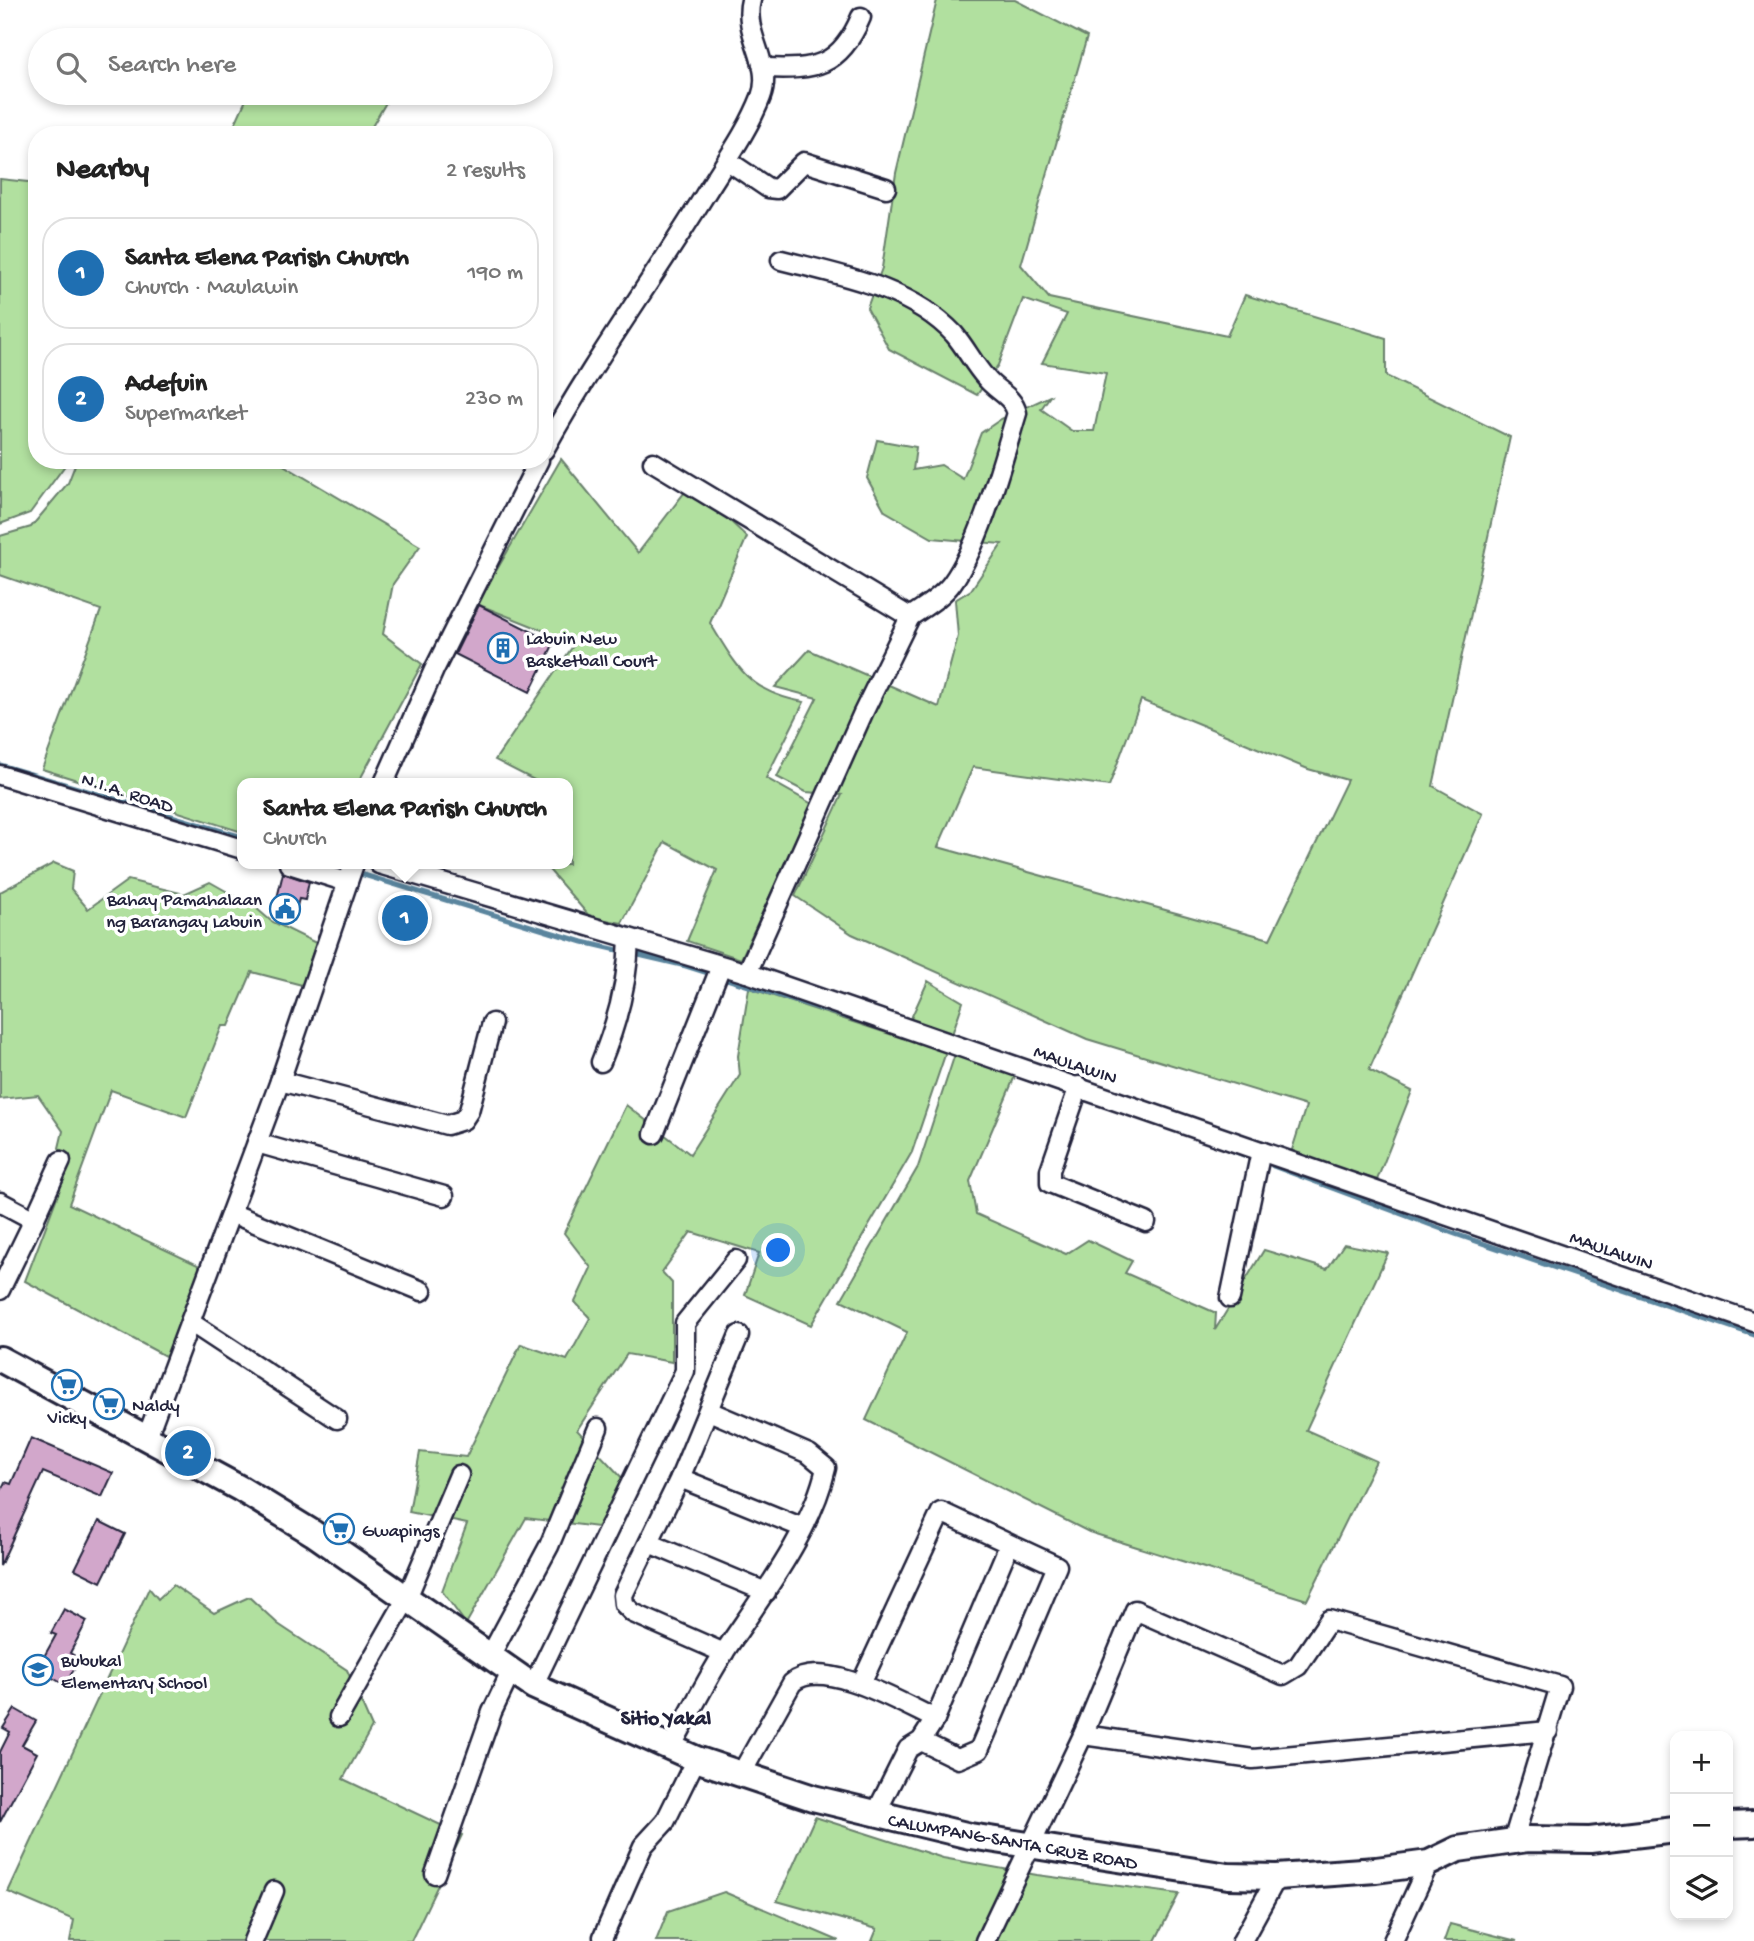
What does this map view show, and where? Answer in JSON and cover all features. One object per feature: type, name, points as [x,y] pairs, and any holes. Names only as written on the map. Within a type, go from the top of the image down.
[{"type":"main road","name":"CALUMPANG-SANTA CRUZ ROAD","points":[[0,1359],[147,1437],[313,1533],[489,1658],[533,1686],[670,1749],[740,1776],[876,1815],[1032,1846],[1228,1876],[1278,1877],[1429,1863],[1458,1849],[1513,1841],[1590,1840],[1670,1831]]},
{"type":"main road","points":[[1733,1825],[1754,1824]]},
{"type":"street","points":[[553,436],[728,161],[762,96],[765,68],[754,44],[747,15],[751,0]]},
{"type":"street","points":[[765,68],[802,70],[839,55],[851,41],[862,17]]},
{"type":"street","points":[[728,161],[768,188],[777,189],[804,162],[886,188]]},
{"type":"street","points":[[747,973],[863,713],[910,617],[951,585],[962,565],[992,493],[1017,413],[1013,400],[985,378],[954,334],[900,297],[861,280],[781,260]]},
{"type":"street","points":[[653,462],[910,617]]},
{"type":"street","points":[[386,778],[434,670],[534,469]]},
{"type":"street","name":"N.I.A. ROAD","points":[[0,775],[237,847]]},
{"type":"street","points":[[305,869],[347,882]]},
{"type":"street","points":[[147,1437],[280,1081],[352,869]]},
{"type":"street","name":"MAULAWIN","points":[[396,869],[747,973],[1080,1086],[1754,1322]]},
{"type":"street","points":[[601,1062],[617,1014],[629,963],[629,939]]},
{"type":"street","points":[[654,1134],[721,967]]},
{"type":"street","points":[[280,1081],[447,1125],[463,1120],[470,1111],[492,1023]]},
{"type":"street","points":[[1080,1086],[1050,1170],[1050,1183],[1146,1222]]},
{"type":"street","points":[[257,1143],[444,1196]]},
{"type":"street","points":[[1230,1298],[1261,1151]]},
{"type":"street","points":[[0,1290],[61,1161]]},
{"type":"street","points":[[0,1202],[34,1220]]},
{"type":"street","points":[[231,1213],[422,1291]]},
{"type":"street","points":[[533,1686],[685,1371],[685,1323],[736,1259]]},
{"type":"street","points":[[190,1322],[337,1419]]},
{"type":"street","points":[[724,1653],[633,1613],[624,1604],[622,1595],[680,1478],[739,1335]]},
{"type":"street","points":[[670,1749],[724,1653],[766,1592],[818,1499],[826,1468],[809,1454],[709,1411]]},
{"type":"street","points":[[489,1658],[549,1546],[598,1428]]},
{"type":"street","points":[[339,1717],[407,1598],[459,1475]]},
{"type":"street","points":[[680,1478],[801,1527]]},
{"type":"street","points":[[861,1684],[941,1512],[1057,1566],[979,1750],[958,1759],[921,1741]]},
{"type":"street","points":[[649,1543],[766,1592]]},
{"type":"street","points":[[876,1815],[908,1749],[921,1741],[934,1719],[1009,1545]]},
{"type":"street","points":[[985,1941],[1083,1735],[1135,1610],[1283,1675],[1298,1666],[1329,1620],[1560,1686],[1513,1841]]},
{"type":"street","points":[[435,1874],[492,1712],[511,1672]]},
{"type":"street","points":[[740,1776],[792,1683],[802,1674],[815,1673],[861,1684],[934,1719]]},
{"type":"street","points":[[1083,1735],[1253,1759],[1548,1731]]},
{"type":"street","points":[[603,1937],[643,1846],[665,1822],[696,1759]]},
{"type":"street","points":[[1393,1941],[1429,1863]]},
{"type":"street","points":[[1242,1941],[1278,1877]]},
{"type":"street","points":[[253,1941],[274,1891]]},
{"type":"green space","points":[[937,0],[1015,0],[1087,37],[1021,265],[1049,298],[1227,336],[1245,295],[1386,338],[1386,376],[1510,437],[1433,786],[1483,814],[1369,1070],[1412,1091],[1377,1180],[1291,1153],[1306,1106],[1087,1039],[852,934],[795,896],[842,795],[806,792],[777,777],[817,698],[775,687],[809,650],[939,707],[958,636],[955,600],[971,590],[1002,544],[932,538],[885,511],[867,478],[877,440],[916,447],[913,470],[941,465],[963,479],[981,433],[1001,419],[1050,396],[1041,409],[1072,431],[1094,431],[1106,373],[1042,363],[1067,314],[1023,299],[998,365],[977,395],[889,349],[867,308],[882,268],[896,173]],"holes":[[[1141,700],[1308,769],[1347,780],[1270,939],[938,847],[973,767],[1109,786]]]},
{"type":"green space","points":[[244,105],[385,105],[372,126],[234,126]]},
{"type":"green space","points":[[0,179],[28,182],[28,469],[62,469],[30,513],[0,524]]},
{"type":"green space","points":[[561,459],[638,553],[691,484],[747,537],[710,623],[746,676],[770,692],[804,702],[766,778],[812,804],[741,959],[687,941],[717,870],[665,842],[622,923],[590,917],[548,869],[573,869],[573,778],[530,778],[495,760],[575,643],[477,604]]},
{"type":"green space","points":[[73,469],[290,469],[420,546],[393,584],[383,634],[422,664],[361,778],[237,778],[237,830],[42,769],[101,610],[0,575],[0,536],[31,527],[68,483]]},
{"type":"green space","points":[[54,863],[73,871],[71,889],[88,909],[128,880],[184,894],[210,882],[256,908],[271,921],[316,943],[302,985],[252,972],[229,1026],[222,1026],[186,1117],[111,1090],[69,1204],[202,1267],[167,1357],[25,1281],[71,1160],[59,1148],[63,1131],[38,1095],[0,1099],[0,892]]},
{"type":"green space","points":[[928,981],[963,1002],[912,1152],[811,1325],[745,1295],[759,1253],[691,1232],[662,1272],[672,1283],[672,1362],[627,1354],[577,1430],[625,1481],[597,1527],[526,1518],[466,1624],[442,1591],[467,1524],[409,1512],[420,1452],[466,1457],[521,1344],[567,1360],[590,1318],[575,1302],[591,1268],[564,1233],[626,1105],[690,1154],[740,1075],[738,1056],[749,988],[902,1038]]},
{"type":"green space","points":[[955,1054],[1015,1076],[970,1181],[976,1214],[1066,1254],[1088,1240],[1132,1261],[1125,1273],[1216,1313],[1215,1330],[1264,1250],[1327,1269],[1344,1244],[1388,1253],[1306,1430],[1376,1461],[1307,1600],[1089,1532],[866,1420],[907,1332],[841,1300],[918,1167]]},
{"type":"green space","points":[[173,1585],[214,1613],[249,1597],[278,1624],[347,1670],[372,1727],[343,1779],[462,1835],[411,1941],[70,1941],[74,1920],[8,1892],[149,1588],[158,1599]]},
{"type":"green space","points":[[815,1817],[943,1858],[1037,1875],[1179,1894],[1155,1941],[872,1941],[877,1929],[777,1901]]},
{"type":"green space","points":[[724,1892],[839,1941],[656,1941],[668,1911]]},
{"type":"green space","points":[[1450,1924],[1517,1941],[1444,1941]]},
{"type":"building","name":"Labuin New Basketball Court","points":[[479,605],[554,643],[530,692],[455,654]]},
{"type":"building","points":[[283,873],[309,882],[305,900],[299,899],[293,920],[273,915]]},
{"type":"building","points":[[31,1438],[113,1473],[102,1497],[43,1472],[0,1566],[0,1493],[5,1482],[11,1484]]},
{"type":"building","points":[[99,1521],[125,1534],[101,1582],[75,1569]]},
{"type":"building","points":[[64,1609],[87,1621],[70,1653],[80,1659],[65,1685],[37,1669],[56,1635],[51,1633]]},
{"type":"building","points":[[15,1709],[36,1721],[22,1745],[37,1753],[0,1822],[0,1752],[10,1732],[3,1728]]},
{"type":"waterway","points":[[0,765],[237,836]]},
{"type":"waterway","points":[[344,869],[583,942],[686,966],[859,1021]]},
{"type":"waterway","points":[[1218,1145],[1246,1156]]},
{"type":"waterway","points":[[1273,1166],[1455,1234],[1754,1335]]},
{"type":"place","name":"Labuin New Basketball Court","points":[[503,648]]},
{"type":"place","name":"Bahay Pamahalaan ng Barangay Labuin","points":[[285,909]]},
{"type":"place","name":"Santa Elena Parish Church","points":[[405,918]]},
{"type":"place","name":"Vicky","points":[[67,1385]]},
{"type":"place","name":"Naldy","points":[[109,1404]]},
{"type":"place","name":"Adefuin","points":[[188,1453]]},
{"type":"place","name":"Gwapings","points":[[339,1529]]},
{"type":"place","name":"Bubukal Elementary School","points":[[38,1670]]},
{"type":"district","name":"Sitio Yakal","points":[[666,1717]]}]
